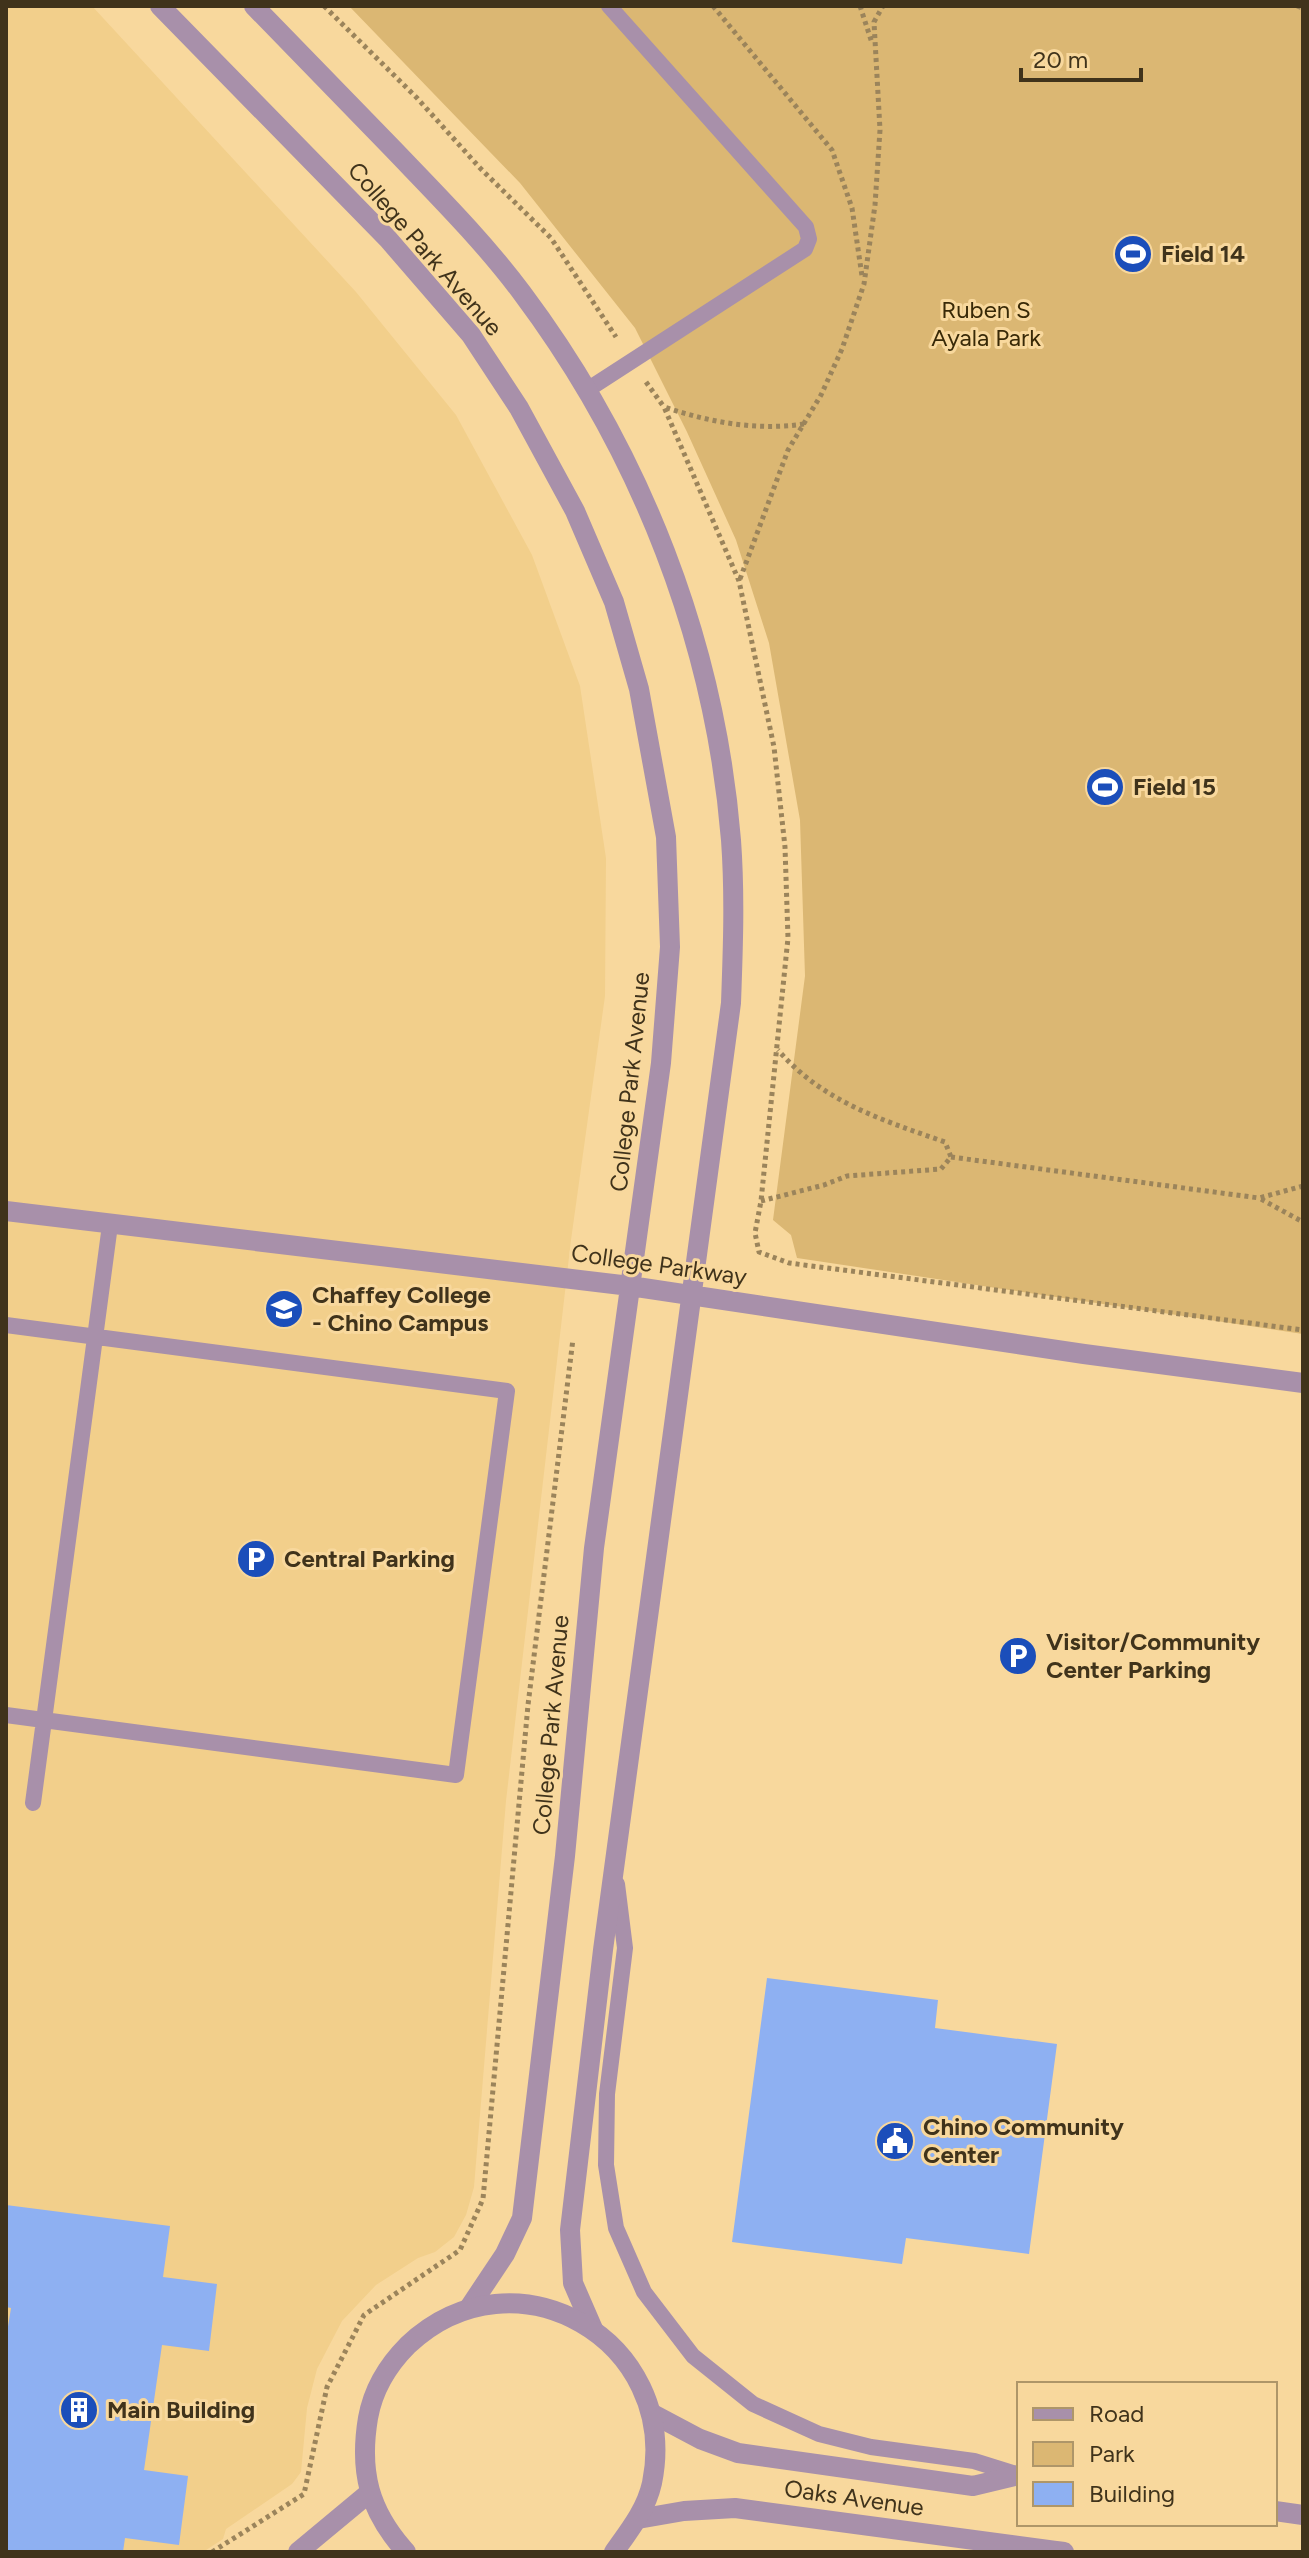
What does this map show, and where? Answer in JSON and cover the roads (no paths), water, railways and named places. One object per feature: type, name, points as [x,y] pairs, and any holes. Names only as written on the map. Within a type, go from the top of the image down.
[{"type":"street","name":"College Park Avenue","points":[[160,6],[388,239],[471,335],[519,408],[575,511],[614,602],[639,689],[664,825],[670,947],[661,1063],[594,1548],[565,1856],[522,2218],[505,2254],[469,2308]]},
{"type":"street","name":"College Park Avenue","points":[[254,6],[465,223],[523,294],[600,409],[638,486],[678,582],[710,709],[730,839],[734,926],[731,1003],[603,1950],[570,2230],[573,2283],[593,2329]]},
{"type":"street","name":"College Parkway","points":[[6,1211],[691,1294],[1069,1352],[1303,1383]]},
{"type":"street","points":[[406,2552],[387,2531],[369,2493],[363,2446],[371,2400],[393,2360],[427,2328],[469,2308],[512,2302],[554,2309],[593,2329],[619,2352],[639,2381],[651,2413],[656,2449],[651,2486],[638,2519],[614,2552]]},
{"type":"street","name":"Oaks Avenue","points":[[651,2413],[700,2439],[738,2453],[973,2486],[1017,2475]]},
{"type":"street","points":[[298,2552],[369,2493]]},
{"type":"street","name":"Oaks Avenue","points":[[638,2519],[684,2511],[735,2508],[1064,2552]]},
{"type":"street","points":[[1277,2511],[1303,2515]]},
{"type":"lane","points":[[587,390],[805,249],[809,239],[806,227],[609,6]]},
{"type":"lane","points":[[33,1803],[110,1225]]},
{"type":"lane","points":[[6,1325],[507,1391],[456,1775],[6,1715]]},
{"type":"lane","points":[[615,1871],[625,1948],[607,2094],[606,2165],[616,2228],[644,2292],[693,2356],[753,2404],[819,2434],[871,2447],[974,2461],[1017,2474]]},
{"type":"place","name":"Field 14","points":[[1133,254]]},
{"type":"place","name":"Field 15","points":[[1105,787]]},
{"type":"place","name":"Chaffey College - Chino Campus","points":[[284,1309]]},
{"type":"place","name":"Central Parking","points":[[256,1559]]},
{"type":"place","name":"Visitor/Community Center Parking","points":[[1018,1656]]},
{"type":"place","name":"Chino Community Center","points":[[895,2141]]},
{"type":"place","name":"Main Building","points":[[79,2410]]},
{"type":"park label","name":"Ruben S Ayala Park","points":[[986,324]]}]
